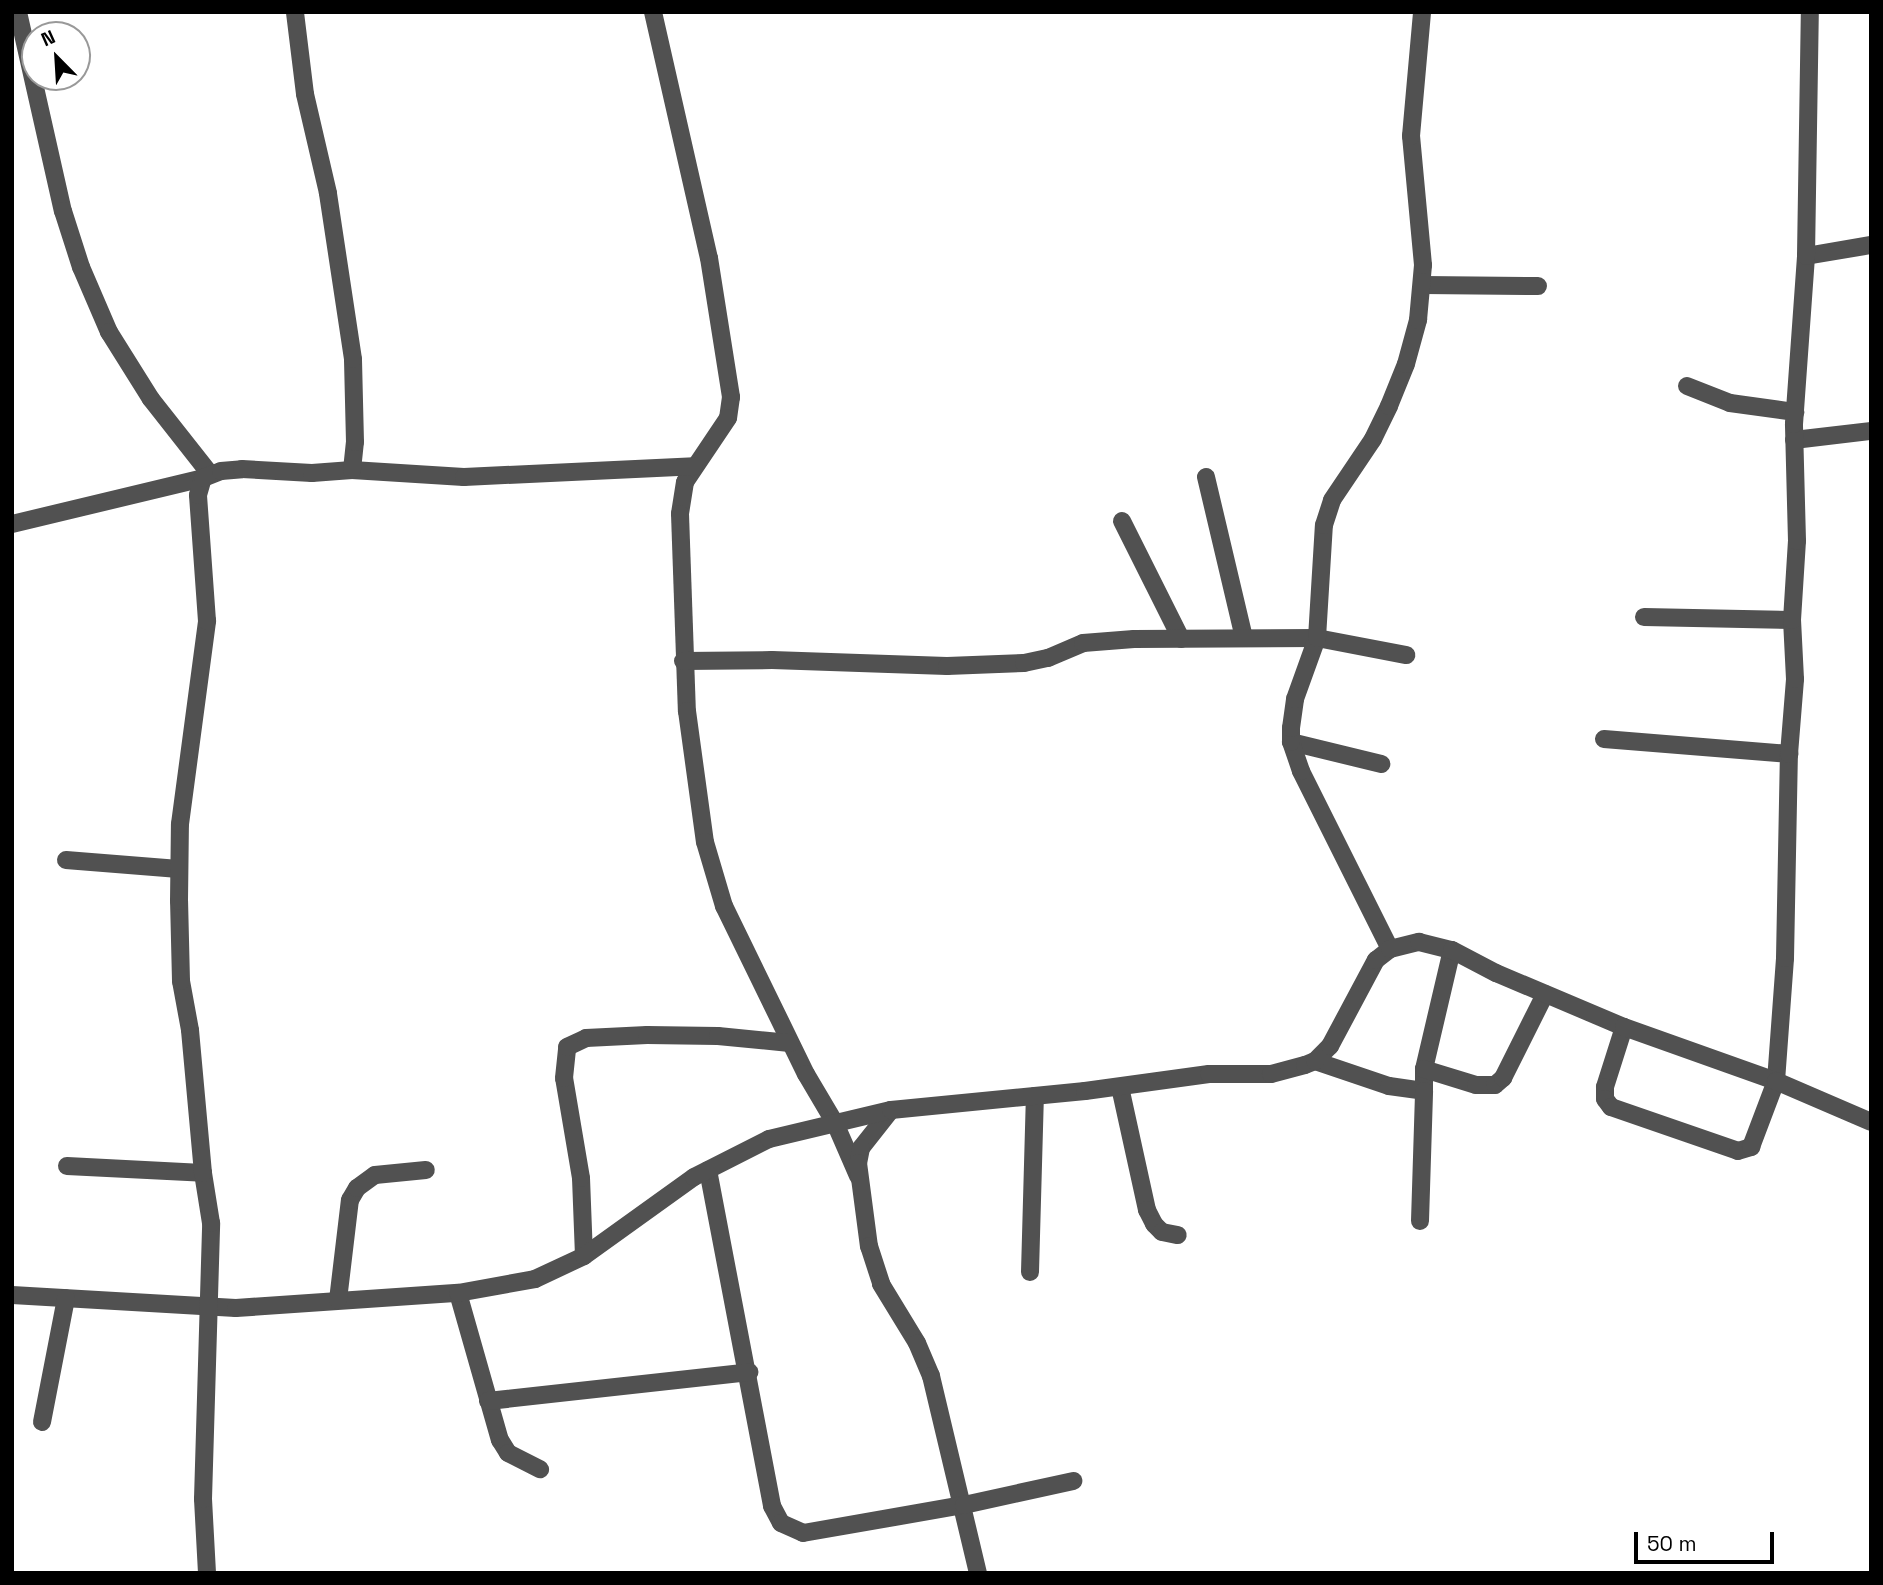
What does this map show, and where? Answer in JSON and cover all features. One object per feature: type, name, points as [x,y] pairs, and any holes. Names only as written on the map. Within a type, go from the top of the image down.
[{"type":"street","points":[[18,12],[63,211],[81,267],[109,332],[150,399],[207,476]]},
{"type":"street","points":[[295,12],[305,94],[328,192],[353,359],[355,442],[352,470]]},
{"type":"street","points":[[653,12],[706,246],[731,397],[728,418],[685,482],[680,514],[683,661],[687,711],[713,878],[727,914],[790,1043],[835,1123],[858,1176],[869,1246],[876,1269],[892,1305],[917,1343],[931,1376],[964,1505],[978,1573]]},
{"type":"street","points":[[1390,949],[1301,771],[1291,743],[1295,699],[1317,638],[1324,525],[1332,500],[1373,439],[1389,406],[1406,364],[1418,320],[1423,285],[1420,213],[1411,136],[1422,12]]},
{"type":"street","points":[[1623,1027],[1605,1087],[1605,1099],[1611,1107],[1738,1151],[1745,1150],[1755,1140],[1776,1081],[1785,958],[1789,754],[1795,679],[1792,620],[1797,541],[1794,440],[1806,256],[1810,12]]},
{"type":"street","points":[[1806,256],[1871,246]]},
{"type":"street","points":[[1423,285],[1538,286]]},
{"type":"street","points":[[1687,386],[1730,403],[1795,412]]},
{"type":"street","points":[[1794,440],[1871,430]]},
{"type":"street","points":[[12,524],[242,469],[277,473],[352,470],[464,477],[694,466]]},
{"type":"street","points":[[207,476],[198,508],[206,621],[180,824],[179,869],[181,981],[190,1030],[203,1173],[211,1223],[203,1499],[207,1572]]},
{"type":"street","points":[[1206,477],[1244,638]]},
{"type":"street","points":[[1122,521],[1181,639]]},
{"type":"street","points":[[1644,617],[1792,620]]},
{"type":"street","points":[[683,661],[772,660],[947,666],[1024,663],[1048,658],[1083,643],[1244,638],[1317,638],[1406,655]]},
{"type":"street","points":[[1604,739],[1789,754]]},
{"type":"street","points":[[1291,743],[1381,764]]},
{"type":"street","points":[[66,860],[179,869]]},
{"type":"street","points":[[12,1295],[236,1308],[458,1293],[535,1279],[584,1256],[708,1170],[769,1139],[891,1110],[1119,1087],[1209,1074],[1271,1073],[1315,1061],[1331,1046],[1376,960],[1390,949],[1419,942],[1452,950],[1623,1027],[1776,1081],[1871,1122]]},
{"type":"street","points":[[1420,1221],[1424,1069],[1452,950]]},
{"type":"street","points":[[1424,1069],[1476,1085],[1495,1084],[1503,1078],[1545,993]]},
{"type":"street","points":[[584,1256],[577,1142],[564,1078],[566,1048],[586,1038],[646,1035],[718,1036],[790,1043]]},
{"type":"street","points":[[1315,1061],[1390,1086],[1424,1091]]},
{"type":"street","points":[[1119,1087],[1147,1210],[1154,1224],[1163,1232],[1178,1235]]},
{"type":"street","points":[[1030,1272],[1035,1096]]},
{"type":"street","points":[[858,1176],[862,1148],[891,1110]]},
{"type":"street","points":[[67,1166],[203,1173]]},
{"type":"street","points":[[338,1300],[350,1200],[357,1188],[376,1175],[426,1170]]},
{"type":"street","points":[[708,1170],[749,1373],[772,1506],[782,1523],[803,1533],[964,1505],[1073,1481]]},
{"type":"street","points":[[458,1293],[500,1440],[508,1453],[540,1469]]},
{"type":"street","points":[[42,1422],[66,1298]]},
{"type":"street","points":[[488,1401],[749,1373]]}]
